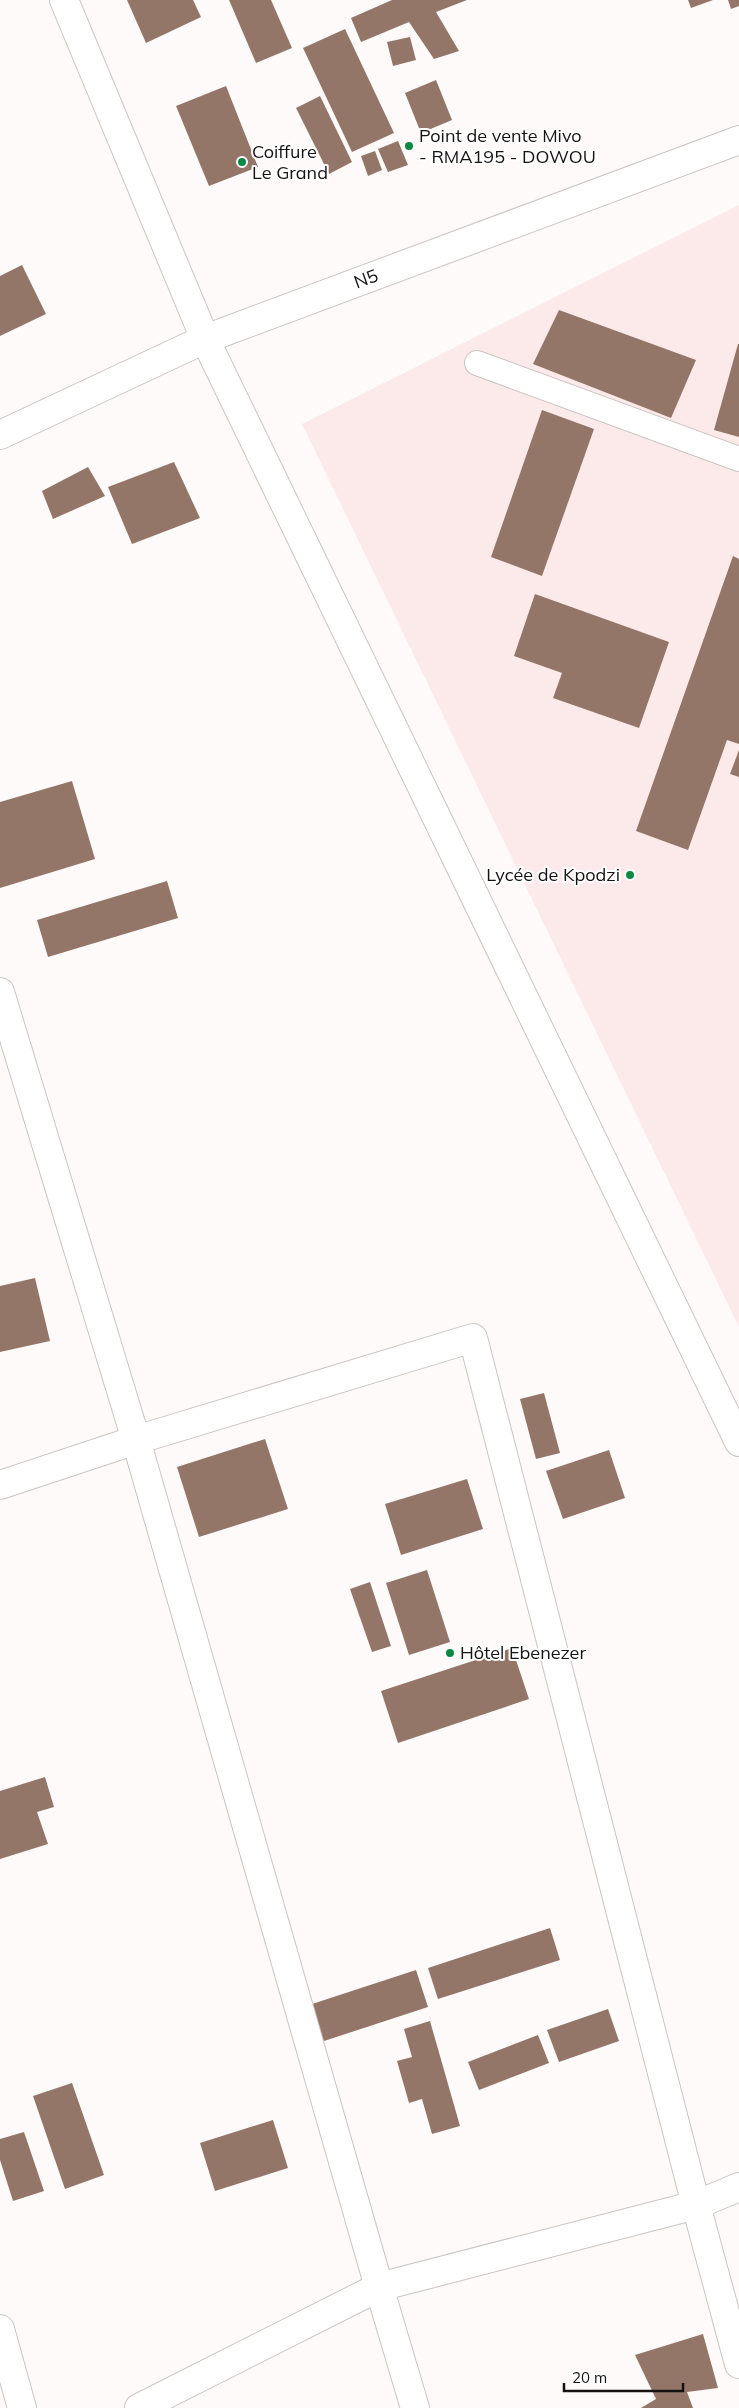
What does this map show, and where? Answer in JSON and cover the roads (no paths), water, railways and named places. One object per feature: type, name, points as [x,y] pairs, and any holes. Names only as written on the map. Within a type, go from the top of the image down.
[{"type":"street","points":[[64,0],[204,339],[739,1442]]},
{"type":"street","name":"N5","points":[[0,435],[204,339],[739,140]]},
{"type":"street","points":[[0,992],[136,1440],[415,2408]]},
{"type":"street","points":[[0,1485],[136,1440],[473,1338],[696,2205],[739,2364]]},
{"type":"street","points":[[139,2408],[379,2287],[696,2205],[739,2186]]},
{"type":"street","points":[[0,2328],[22,2408]]},
{"type":"lane","points":[[477,363],[739,459]]},
{"type":"place","name":"Point de vente Mivo - RMA195 - DOWOU","points":[[409,146]]},
{"type":"place","name":"Coiffure Le Grand","points":[[242,162]]},
{"type":"place","name":"Lycée de Kpodzi","points":[[630,875]]},
{"type":"place","name":"Hôtel Ebenezer","points":[[450,1653]]}]
